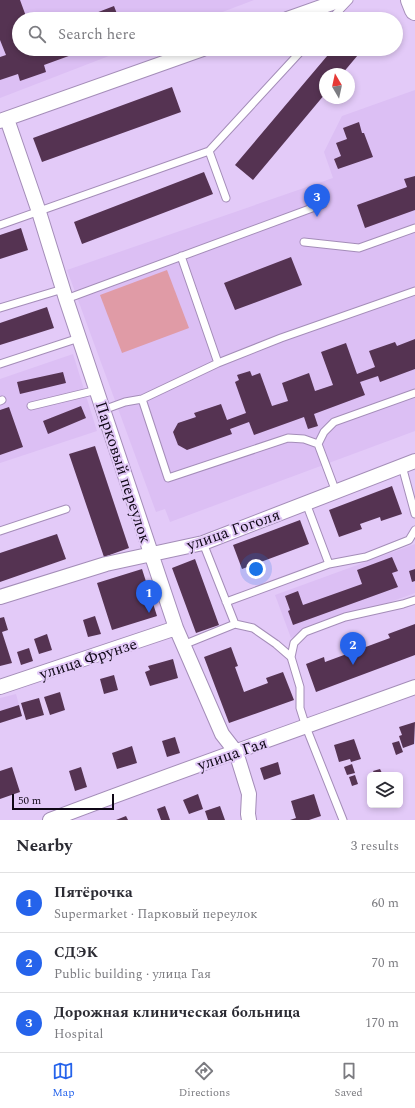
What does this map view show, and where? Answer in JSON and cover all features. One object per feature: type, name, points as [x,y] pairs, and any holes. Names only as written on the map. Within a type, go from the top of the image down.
[{"type":"main road","points":[[411,0],[415,10]]},
{"type":"street","points":[[308,12],[341,0]]},
{"type":"street","points":[[4,120],[183,56]]},
{"type":"street","name":"Парковый переулок","points":[[4,120],[39,212],[79,338],[176,628],[222,734],[236,752],[249,794],[249,820]]},
{"type":"street","name":"улица Гоголя","points":[[0,597],[106,564],[203,542],[409,464]]},
{"type":"street","name":"улица Фрунзе","points":[[0,687],[176,628]]},
{"type":"street","name":"улица Гая","points":[[50,820],[153,781],[415,687]]},
{"type":"lane","points":[[338,12],[349,0]]},
{"type":"lane","points":[[0,225],[209,151],[297,56]]},
{"type":"lane","points":[[209,151],[226,198]]},
{"type":"lane","points":[[0,308],[65,294],[181,256],[323,204]]},
{"type":"lane","points":[[304,242],[358,248],[415,228]]},
{"type":"lane","points":[[181,256],[218,363]]},
{"type":"lane","points":[[103,410],[125,402],[142,400],[218,363],[281,338],[415,291]]},
{"type":"lane","points":[[0,364],[79,338]]},
{"type":"lane","points":[[31,406],[97,390]]},
{"type":"lane","points":[[336,492],[318,444],[324,432],[334,422],[415,393]]},
{"type":"lane","points":[[142,400],[168,478],[288,438],[304,439],[318,444]]},
{"type":"lane","points":[[409,464],[415,514]]},
{"type":"lane","points":[[306,503],[329,564]]},
{"type":"lane","points":[[0,531],[66,509]]},
{"type":"lane","points":[[226,602],[329,564],[366,558],[409,540],[415,530]]},
{"type":"lane","points":[[203,542],[235,624]]},
{"type":"lane","points":[[290,657],[294,643],[305,632],[345,617],[415,600]]},
{"type":"lane","points":[[183,645],[235,624],[253,628],[276,644],[290,657],[300,687],[300,708],[306,727],[343,820]]},
{"type":"shaded area","points":[[0,0],[254,0],[222,12],[12,12],[12,56],[109,56],[0,98]]},
{"type":"shaded area","points":[[415,90],[415,431],[170,522],[165,509],[156,512],[67,270],[333,178],[324,152],[342,116]]},
{"type":"shaded area","points":[[167,270],[189,328],[122,353],[100,295]]},
{"type":"shaded area","points":[[73,354],[97,431],[0,463],[0,379]]},
{"type":"shaded area","points":[[415,544],[415,593],[291,638],[275,595]]},
{"type":"shaded area","points":[[16,694],[22,716],[0,723],[0,698]]},
{"type":"building","points":[[0,0],[20,0],[24,12],[12,12],[12,56],[69,56],[44,65],[46,72],[20,81],[18,74],[0,80],[0,57],[6,55],[0,40]]},
{"type":"building","points":[[114,6],[116,12],[98,12]]},
{"type":"building","points":[[327,56],[357,56],[347,68],[319,68],[319,101],[253,180],[235,165]]},
{"type":"building","points":[[172,87],[181,112],[42,162],[33,138]]},
{"type":"building","points":[[359,122],[362,133],[364,133],[373,157],[338,169],[334,159],[341,156],[336,143],[347,139],[343,128]]},
{"type":"building","points":[[204,172],[213,194],[82,244],[74,222]]},
{"type":"building","points":[[415,176],[415,210],[365,228],[357,205],[407,187],[404,179]]},
{"type":"building","points":[[21,228],[28,250],[0,259],[0,235]]},
{"type":"building","points":[[291,257],[302,285],[235,310],[224,283]]},
{"type":"building","points":[[47,307],[54,328],[0,345],[0,323]]},
{"type":"building","points":[[415,339],[415,369],[380,382],[378,376],[360,382],[365,395],[314,414],[318,426],[308,429],[304,417],[254,435],[249,422],[230,429],[232,434],[187,450],[178,445],[173,432],[178,423],[196,417],[194,413],[221,404],[227,420],[246,413],[235,382],[239,380],[237,375],[250,371],[252,376],[260,373],[272,406],[288,401],[282,383],[309,373],[315,391],[333,385],[321,352],[346,343],[357,374],[375,367],[369,351],[395,342],[397,346]]},
{"type":"building","points":[[63,372],[66,383],[20,394],[17,382]]},
{"type":"building","points":[[81,406],[86,418],[48,434],[43,421]]},
{"type":"building","points":[[9,407],[23,447],[0,455],[0,410]]},
{"type":"building","points":[[95,446],[129,548],[104,557],[69,454]]},
{"type":"building","points":[[392,486],[402,514],[381,521],[380,517],[360,524],[362,529],[339,537],[329,510]]},
{"type":"building","points":[[300,520],[309,544],[242,569],[233,545]]},
{"type":"building","points":[[57,534],[66,559],[0,582],[0,553]]},
{"type":"building","points":[[392,557],[398,571],[392,573],[398,587],[293,625],[285,596],[298,591],[303,605],[362,584],[357,570]]},
{"type":"building","points":[[195,559],[219,625],[196,633],[172,568]]},
{"type":"building","points":[[142,569],[157,616],[112,630],[97,583]]},
{"type":"building","points":[[415,569],[415,581],[412,582],[409,571]]},
{"type":"building","points":[[95,616],[101,634],[88,637],[83,620]]},
{"type":"building","points":[[4,617],[8,630],[2,632],[12,663],[0,666],[0,618]]},
{"type":"building","points":[[415,624],[415,655],[316,692],[306,664],[324,657],[325,662],[390,638],[388,634]]},
{"type":"building","points":[[47,634],[52,650],[39,654],[34,639]]},
{"type":"building","points":[[231,647],[238,666],[235,667],[244,692],[268,683],[266,678],[283,672],[294,700],[229,723],[204,657]]},
{"type":"building","points":[[29,648],[33,661],[21,665],[17,652]]},
{"type":"building","points":[[173,659],[178,678],[150,686],[145,672],[150,670],[148,666]]},
{"type":"building","points":[[114,675],[118,690],[104,694],[100,679]]},
{"type":"building","points":[[60,692],[65,710],[50,715],[44,697]]},
{"type":"building","points":[[39,698],[44,715],[26,720],[21,703]]},
{"type":"building","points":[[19,705],[22,716],[0,723],[0,711]]},
{"type":"building","points":[[415,722],[414,744],[403,748],[399,736],[402,735],[399,727]]},
{"type":"building","points":[[175,737],[180,753],[167,757],[162,741]]},
{"type":"building","points":[[354,739],[361,759],[351,762],[350,759],[339,762],[334,745]]},
{"type":"building","points":[[399,741],[403,752],[396,755],[392,743]]},
{"type":"building","points":[[132,746],[137,763],[117,769],[112,753]]},
{"type":"building","points":[[278,762],[281,774],[264,780],[260,768]]},
{"type":"building","points":[[352,764],[355,773],[347,775],[344,767]]},
{"type":"building","points":[[12,767],[20,792],[0,799],[0,771]]},
{"type":"building","points":[[81,767],[87,787],[75,791],[69,771]]},
{"type":"building","points":[[380,769],[382,772],[374,772]]},
{"type":"building","points":[[355,775],[358,784],[352,786],[349,777]]},
{"type":"building","points":[[198,794],[203,809],[189,814],[183,800]]},
{"type":"building","points":[[314,794],[321,816],[309,820],[290,820],[296,818],[291,801]]},
{"type":"building","points":[[165,806],[170,820],[161,820],[157,809]]},
{"type":"building","points":[[220,806],[225,820],[208,820],[205,811]]},
{"type":"building","points":[[126,816],[128,820],[116,820]]},
{"type":"place","name":"Дорожная клиническая больница","points":[[317,217]]},
{"type":"place","name":"Пятёрочка","points":[[149,613]]},
{"type":"place","name":"СДЭК","points":[[353,665]]}]
